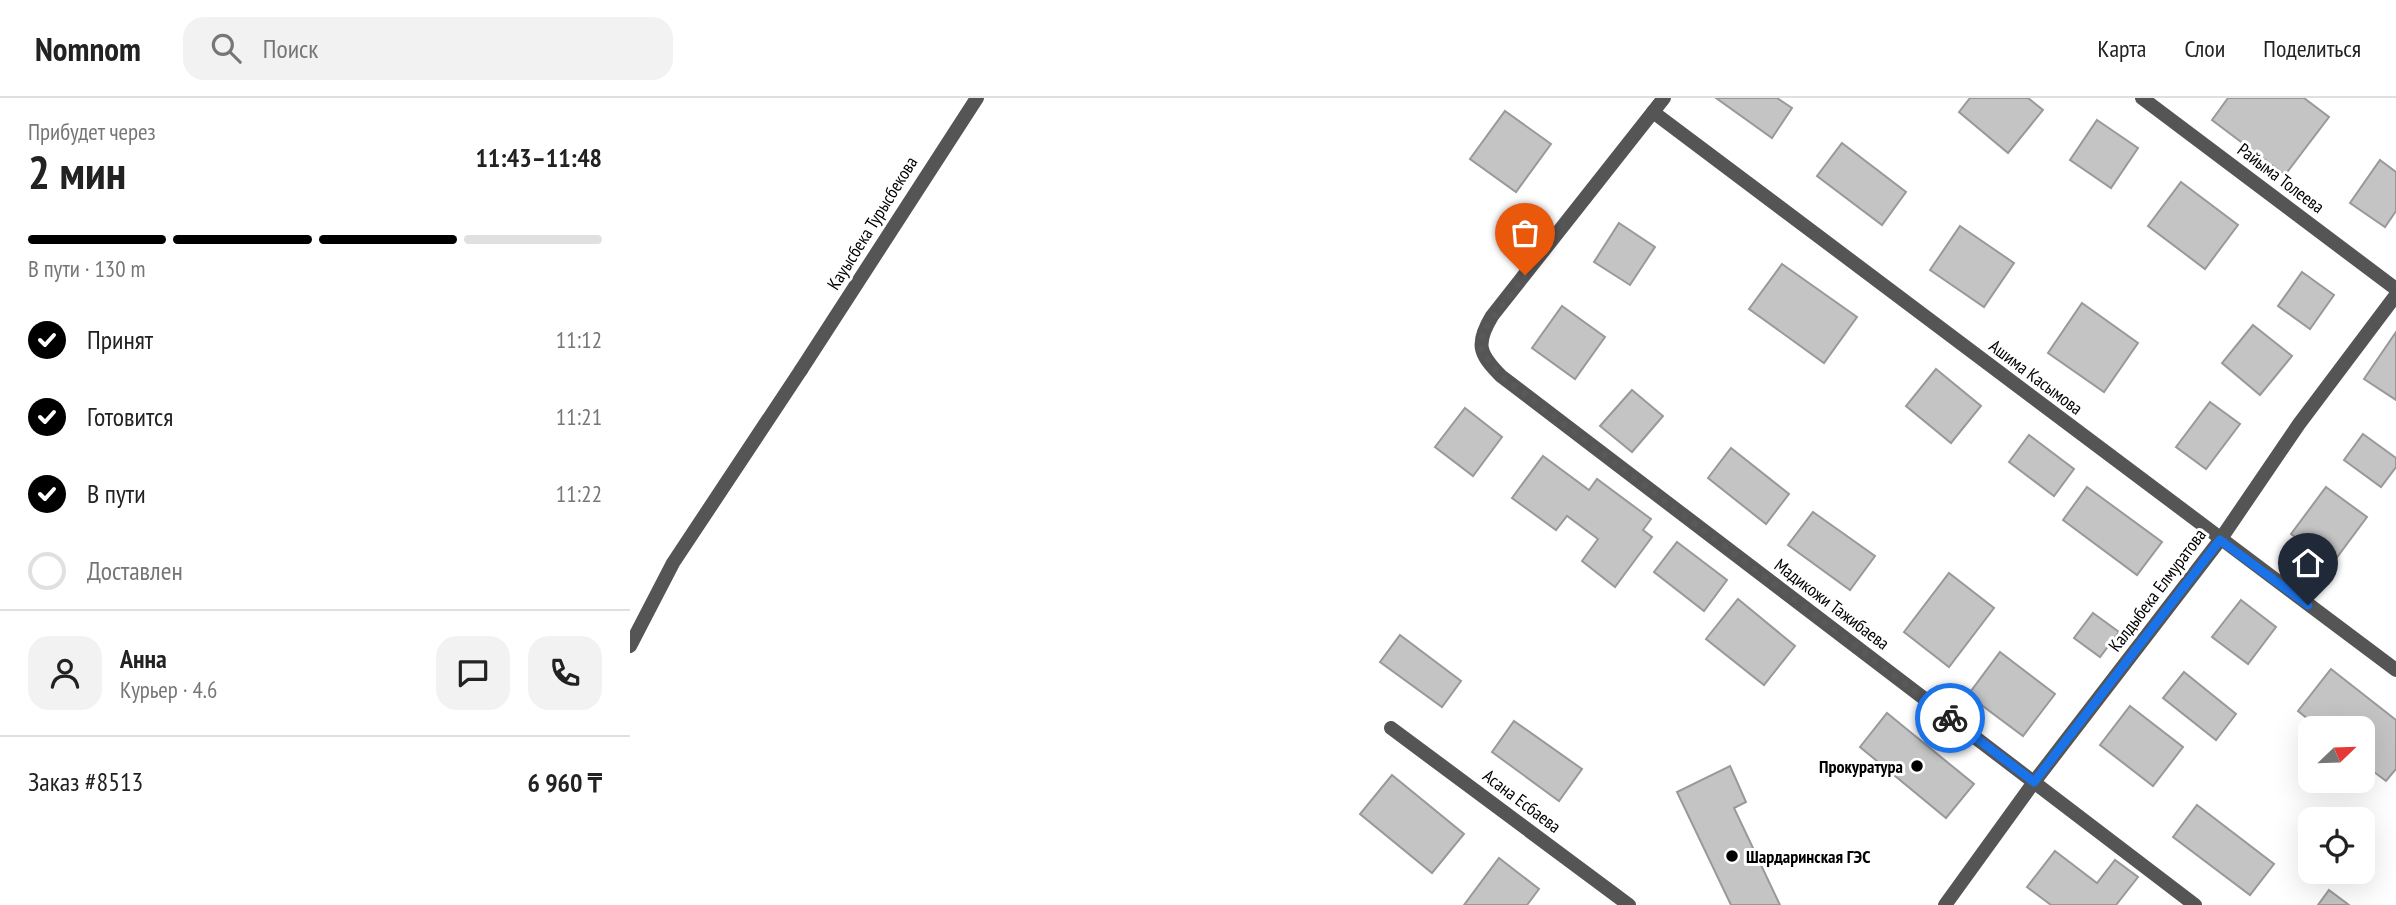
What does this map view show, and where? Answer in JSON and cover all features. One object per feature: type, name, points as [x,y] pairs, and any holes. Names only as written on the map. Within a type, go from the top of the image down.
[{"type":"street","name":"Кауысбека Турысбекова","points":[[630,646],[673,563],[802,370],[977,98]]},
{"type":"street","points":[[1653,112],[1664,98]]},
{"type":"street","name":"Райыма Толеева","points":[[2142,98],[2396,289]]},
{"type":"street","name":"Мадикожи Тажибаева","points":[[1653,112],[1492,316],[1483,331],[1481,351],[1501,376],[2195,905]]},
{"type":"street","name":"Ашима Касымова","points":[[1653,112],[2396,670]]},
{"type":"street","name":"Калдыбека Елмуратова","points":[[1945,905],[2034,782],[2220,540],[2299,424],[2396,295]]},
{"type":"street","name":"Асана Есбаева","points":[[1391,728],[1629,905]]},
{"type":"building","points":[[1716,98],[1777,98],[1792,108],[1772,138]]},
{"type":"building","points":[[1970,98],[2028,98],[2043,110],[2008,153],[1959,112]]},
{"type":"building","points":[[2228,98],[2304,98],[2329,117],[2285,175],[2212,120]]},
{"type":"building","points":[[1505,111],[1551,144],[1516,192],[1470,159]]},
{"type":"building","points":[[2097,120],[2138,148],[2111,188],[2070,160]]},
{"type":"building","points":[[1842,143],[1906,192],[1882,225],[1817,176]]},
{"type":"building","points":[[2380,160],[2396,172],[2396,211],[2385,227],[2350,203]]},
{"type":"building","points":[[2181,182],[2238,225],[2205,269],[2148,226]]},
{"type":"building","points":[[1619,223],[1655,247],[1630,285],[1594,262]]},
{"type":"building","points":[[1960,226],[2014,263],[1984,307],[1930,270]]},
{"type":"building","points":[[1782,264],[1857,317],[1824,363],[1749,309]]},
{"type":"building","points":[[2302,272],[2334,295],[2310,329],[2278,306]]},
{"type":"building","points":[[2082,303],[2138,343],[2104,392],[2048,353]]},
{"type":"building","points":[[1562,306],[1605,337],[1575,379],[1532,348]]},
{"type":"building","points":[[2253,325],[2292,356],[2260,395],[2222,363]]},
{"type":"building","points":[[2396,332],[2396,400],[2364,379]]},
{"type":"building","points":[[1936,369],[1981,406],[1951,443],[1906,406]]},
{"type":"building","points":[[1632,390],[1663,416],[1632,452],[1600,426]]},
{"type":"building","points":[[2210,402],[2240,424],[2206,469],[2176,447]]},
{"type":"building","points":[[1465,408],[1502,437],[1473,476],[1435,447]]},
{"type":"building","points":[[2363,434],[2396,458],[2396,467],[2381,487],[2344,460]]},
{"type":"building","points":[[2029,435],[2074,469],[2054,496],[2009,462]]},
{"type":"building","points":[[1731,448],[1789,494],[1766,524],[1708,478]]},
{"type":"building","points":[[1543,456],[1589,490],[1597,479],[1651,519],[1643,530],[1652,537],[1615,587],[1582,561],[1598,539],[1567,516],[1556,530],[1512,498]]},
{"type":"building","points":[[2087,487],[2162,542],[2137,575],[2063,520]]},
{"type":"building","points":[[2326,487],[2367,517],[2332,564],[2291,534]]},
{"type":"building","points":[[1813,512],[1875,556],[1850,590],[1788,545]]},
{"type":"building","points":[[1677,542],[1727,580],[1704,611],[1654,572]]},
{"type":"building","points":[[1949,573],[1994,608],[1949,667],[1904,632]]},
{"type":"building","points":[[1738,599],[1795,646],[1764,685],[1706,639]]},
{"type":"building","points":[[2241,600],[2276,627],[2248,664],[2212,637]]},
{"type":"building","points":[[2093,613],[2119,632],[2100,657],[2074,638]]},
{"type":"building","points":[[1400,635],[1461,681],[1442,707],[1380,662]]},
{"type":"building","points":[[2000,652],[2055,694],[2023,736],[1968,695]]},
{"type":"building","points":[[2331,669],[2396,720],[2396,769],[2386,781],[2375,773],[2375,716],[2304,716],[2298,711]]},
{"type":"building","points":[[2184,672],[2236,714],[2216,740],[2163,698]]},
{"type":"building","points":[[2130,706],[2183,747],[2153,786],[2100,745]]},
{"type":"building","name":"Прокуратура","points":[[1887,713],[1974,784],[1946,818],[1860,747]]},
{"type":"building","points":[[1514,721],[1582,769],[1559,801],[1492,752]]},
{"type":"building","name":"Шардаринская ГЭС","points":[[1730,766],[1746,802],[1734,808],[1780,905],[1731,905],[1677,792]]},
{"type":"building","points":[[1392,775],[1464,834],[1432,873],[1360,814]]},
{"type":"building","points":[[2197,805],[2274,864],[2250,895],[2173,837]]},
{"type":"building","points":[[2055,851],[2097,883],[2115,860],[2138,877],[2116,905],[2051,905],[2027,887]]},
{"type":"building","points":[[1499,858],[1539,889],[1527,905],[1464,905]]},
{"type":"building","points":[[2329,890],[2349,905],[2318,905]]},
{"type":"way so far","points":[[1525,275],[1483,331],[1481,351],[1501,376],[1950,718]]},
{"type":"place","name":"Прокуратура","points":[[1917,766]]},
{"type":"place","name":"Шардаринская ГЭС","points":[[1732,856]]},
{"type":"route","points":[[1950,718],[2034,782],[2220,540],[2308,605]]}]
